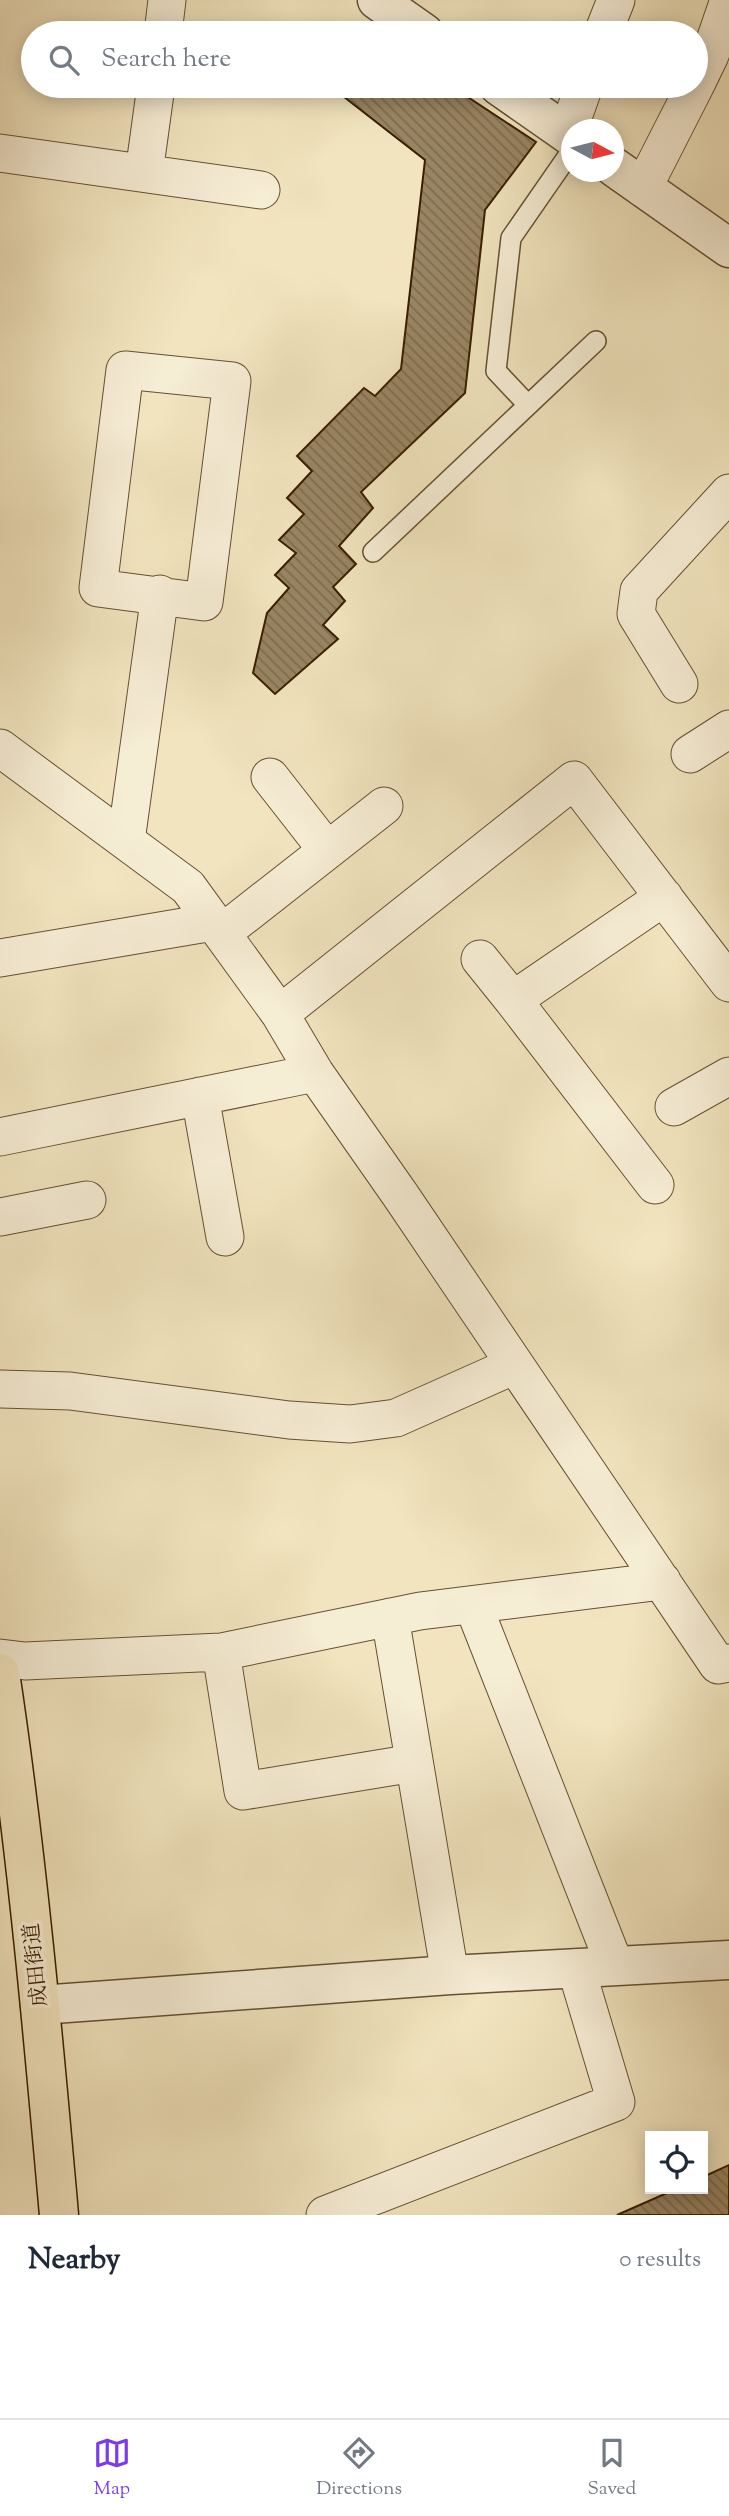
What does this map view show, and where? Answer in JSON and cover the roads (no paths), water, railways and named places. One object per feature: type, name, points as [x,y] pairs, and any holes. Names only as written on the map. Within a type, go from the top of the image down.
[{"type":"highway","name":"成田街道","points":[[0,1673],[9,1809],[40,2005],[59,2215]]},
{"type":"street","points":[[164,21],[167,0]]},
{"type":"street","points":[[377,0],[407,21]]},
{"type":"street","points":[[608,21],[615,0]]},
{"type":"street","points":[[708,59],[729,0]]},
{"type":"street","points":[[144,173],[154,98]]},
{"type":"street","points":[[514,98],[561,134]]},
{"type":"street","points":[[576,119],[581,98]]},
{"type":"street","points":[[686,98],[629,177],[729,248]]},
{"type":"street","points":[[0,153],[261,190]]},
{"type":"street","points":[[125,370],[232,381],[204,602],[160,594],[98,587],[125,370]]},
{"type":"street","points":[[680,684],[636,614],[639,591],[729,493]]},
{"type":"street","points":[[126,841],[160,594]]},
{"type":"street","points":[[690,754],[729,729]]},
{"type":"street","points":[[0,748],[188,887],[280,1014],[315,1073],[718,1665],[729,1662]]},
{"type":"street","points":[[270,777],[327,850]]},
{"type":"street","points":[[280,1014],[574,780],[729,983]]},
{"type":"street","points":[[0,958],[217,927],[327,850],[384,806]]},
{"type":"street","points":[[513,1000],[664,897]]},
{"type":"street","points":[[480,960],[655,1185]]},
{"type":"street","points":[[0,1137],[315,1073]]},
{"type":"street","points":[[674,1107],[729,1076]]},
{"type":"street","points":[[201,1096],[225,1237]]},
{"type":"street","points":[[0,1217],[87,1200]]},
{"type":"street","points":[[0,1389],[70,1391],[289,1420],[350,1424],[396,1418],[515,1365]]},
{"type":"street","points":[[0,1658],[25,1661],[221,1652],[390,1617],[662,1581]]},
{"type":"street","points":[[473,1605],[615,1966]]},
{"type":"street","points":[[390,1617],[450,1975]]},
{"type":"street","points":[[221,1652],[243,1791],[414,1763]]},
{"type":"street","points":[[40,2005],[450,1975],[729,1960]]},
{"type":"street","points":[[326,2215],[616,2102],[576,1968]]},
{"type":"lane","points":[[528,405],[496,371],[511,237],[561,156]]},
{"type":"lane","points":[[373,552],[596,341]]}]
